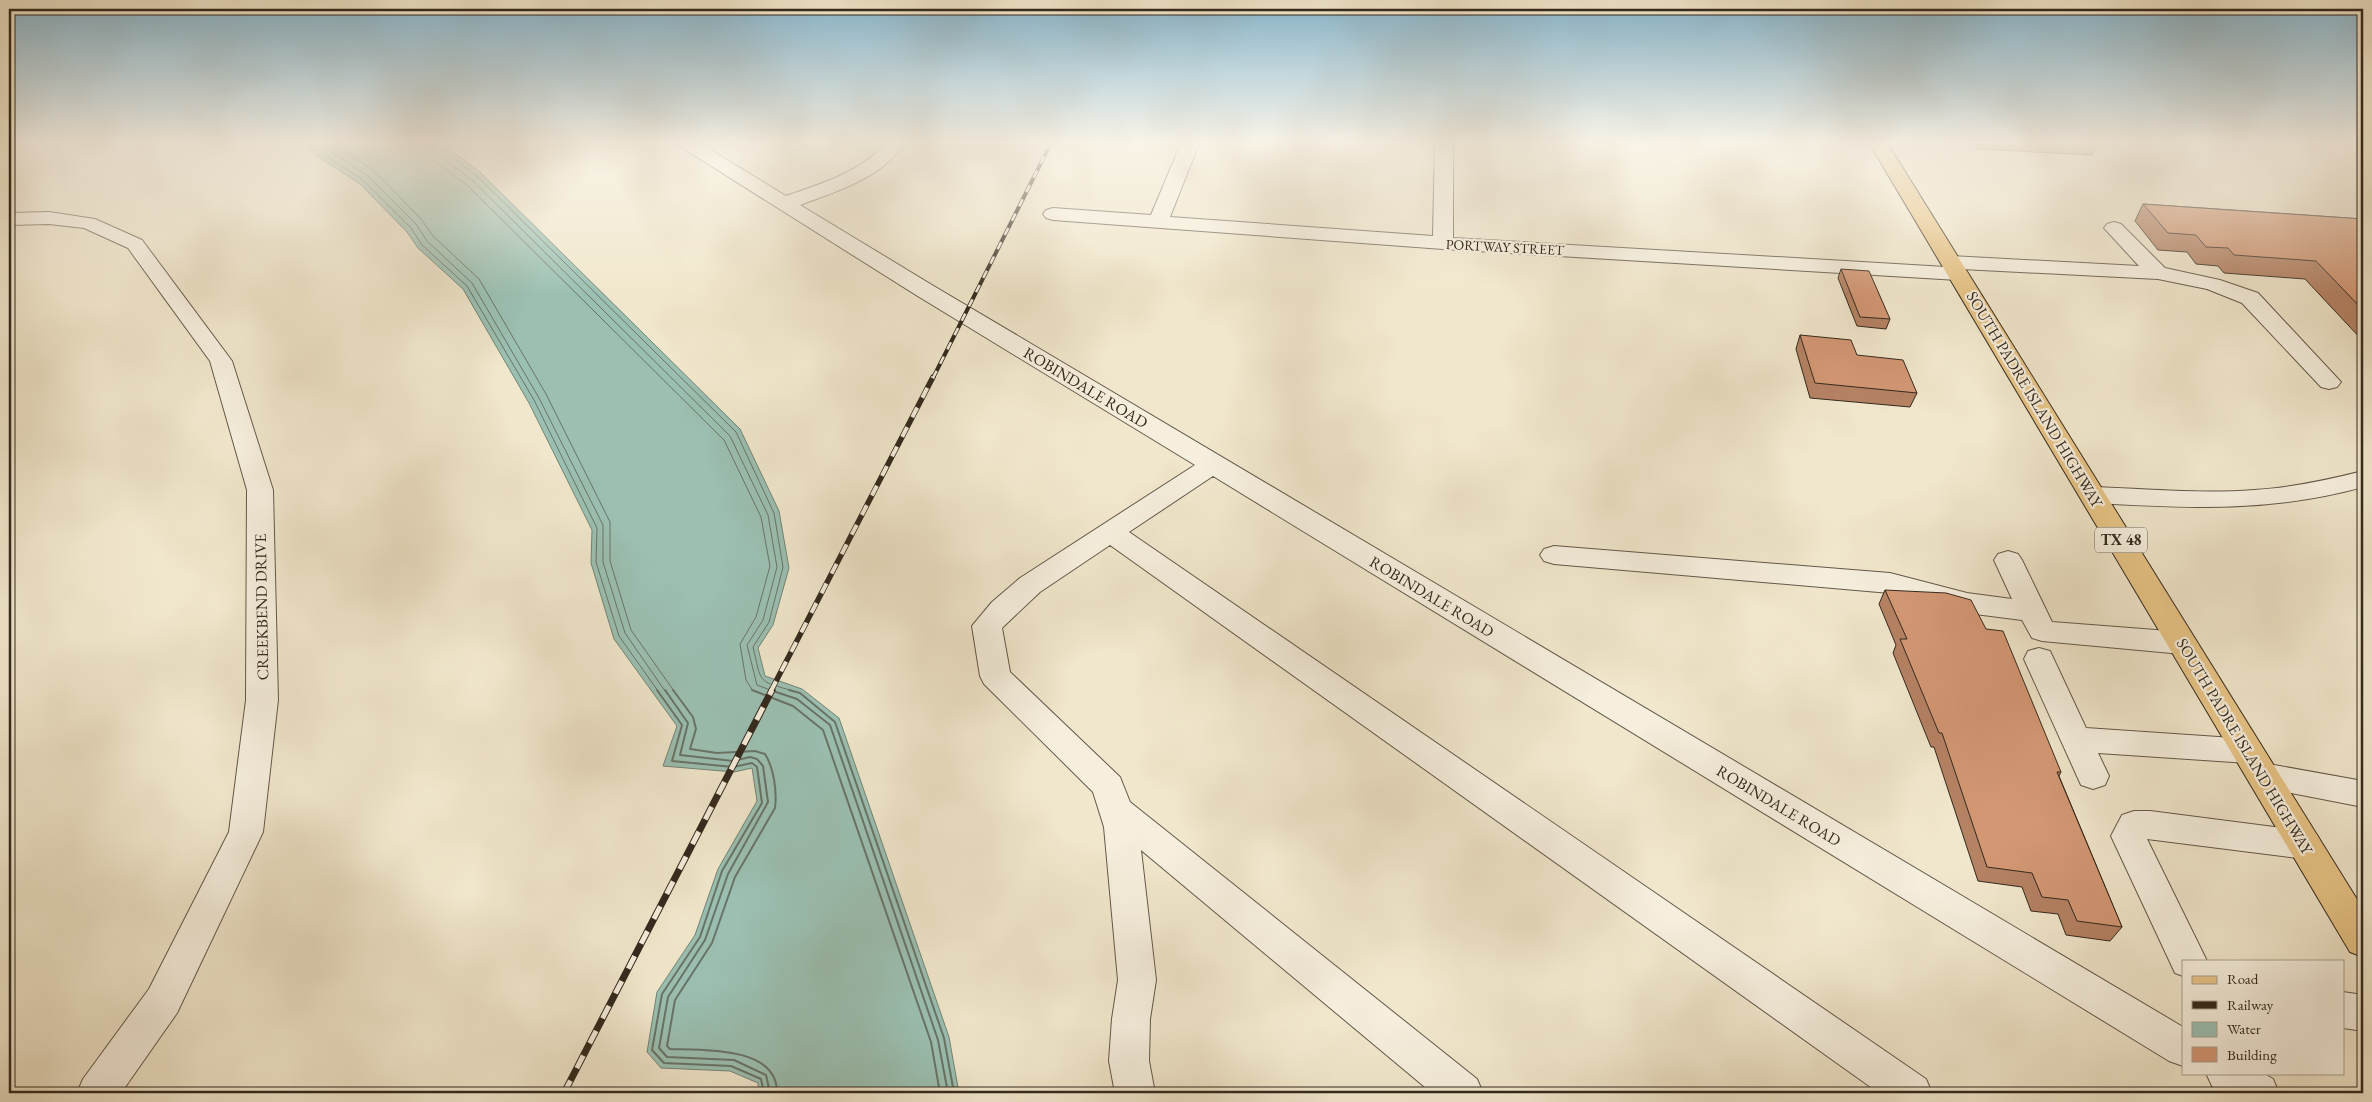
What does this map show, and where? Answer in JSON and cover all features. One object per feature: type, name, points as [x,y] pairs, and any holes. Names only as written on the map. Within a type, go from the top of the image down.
[{"type":"main road","name":"SOUTH PADRE ISLAND HIGHWAY","points":[[1908,192],[2094,495],[2363,941]]},
{"type":"street","name":"ROBINDALE ROAD","points":[[769,192],[924,290],[2182,1047]]},
{"type":"street","points":[[786,203],[814,192]]},
{"type":"street","points":[[1158,221],[1170,192]]},
{"type":"street","points":[[1443,192],[1443,243]]},
{"type":"street","name":"PORTWAY STREET","points":[[1053,214],[1443,243],[1954,268],[2158,273],[2197,280],[2250,298],[2329,382]]},
{"type":"street","name":"CREEKBEND DRIVE","points":[[9,218],[49,218],[88,223],[135,244],[221,361],[260,490],[262,700],[246,832],[163,1001],[97,1093]]},
{"type":"street","points":[[2114,228],[2158,273]]},
{"type":"street","points":[[1135,1093],[1129,1061],[1131,1019],[1136,980],[1121,827],[1116,810],[1108,786],[995,676],[987,626],[1002,608],[1030,585],[1214,464]]},
{"type":"street","points":[[2094,495],[2221,500],[2279,496],[2363,479]]},
{"type":"street","points":[[1110,532],[1912,1093]]},
{"type":"street","points":[[1554,555],[1890,583],[1968,604],[2032,611]]},
{"type":"street","points":[[2008,560],[2042,631],[2182,643]]},
{"type":"street","points":[[2038,659],[2093,776]]},
{"type":"street","points":[[2075,739],[2255,763],[2363,794]]},
{"type":"street","points":[[1116,810],[1463,1093]]},
{"type":"street","points":[[2188,960],[2128,836],[2134,825],[2150,824],[2305,845]]},
{"type":"street","points":[[2344,1010],[2363,1013]]},
{"type":"street","points":[[2228,1074],[2259,1093]]},
{"type":"water","points":[[368,192],[501,192],[740,429],[779,511],[789,568],[773,625],[758,648],[765,676],[802,689],[839,718],[949,1037],[959,1093],[759,1093],[758,1083],[730,1071],[661,1068],[647,1052],[657,992],[695,935],[718,869],[757,801],[752,768],[734,772],[663,766],[677,726],[614,639],[591,563],[592,530],[529,403],[463,289],[418,248],[407,232]]},
{"type":"building","points":[[2143,204],[2363,219],[2363,310],[2316,261],[2234,255],[2228,248],[2206,247],[2196,235],[2168,233]]},
{"type":"building","points":[[1841,269],[1869,271],[1890,319],[1860,317]]},
{"type":"building","points":[[1800,335],[1851,340],[1857,355],[1903,360],[1917,393],[1815,383]]},
{"type":"building","points":[[1885,590],[1946,593],[1971,600],[1986,629],[2003,631],[2061,772],[2057,772],[2122,927],[2077,921],[2068,900],[2042,897],[2032,873],[1987,867],[1942,733],[1939,733],[1900,639],[1907,639]]},
{"type":"railway","points":[[933,378],[1026,192]]},
{"type":"railway","points":[[771,691],[933,377]]},
{"type":"railway","points":[[564,1093],[772,690]]}]
